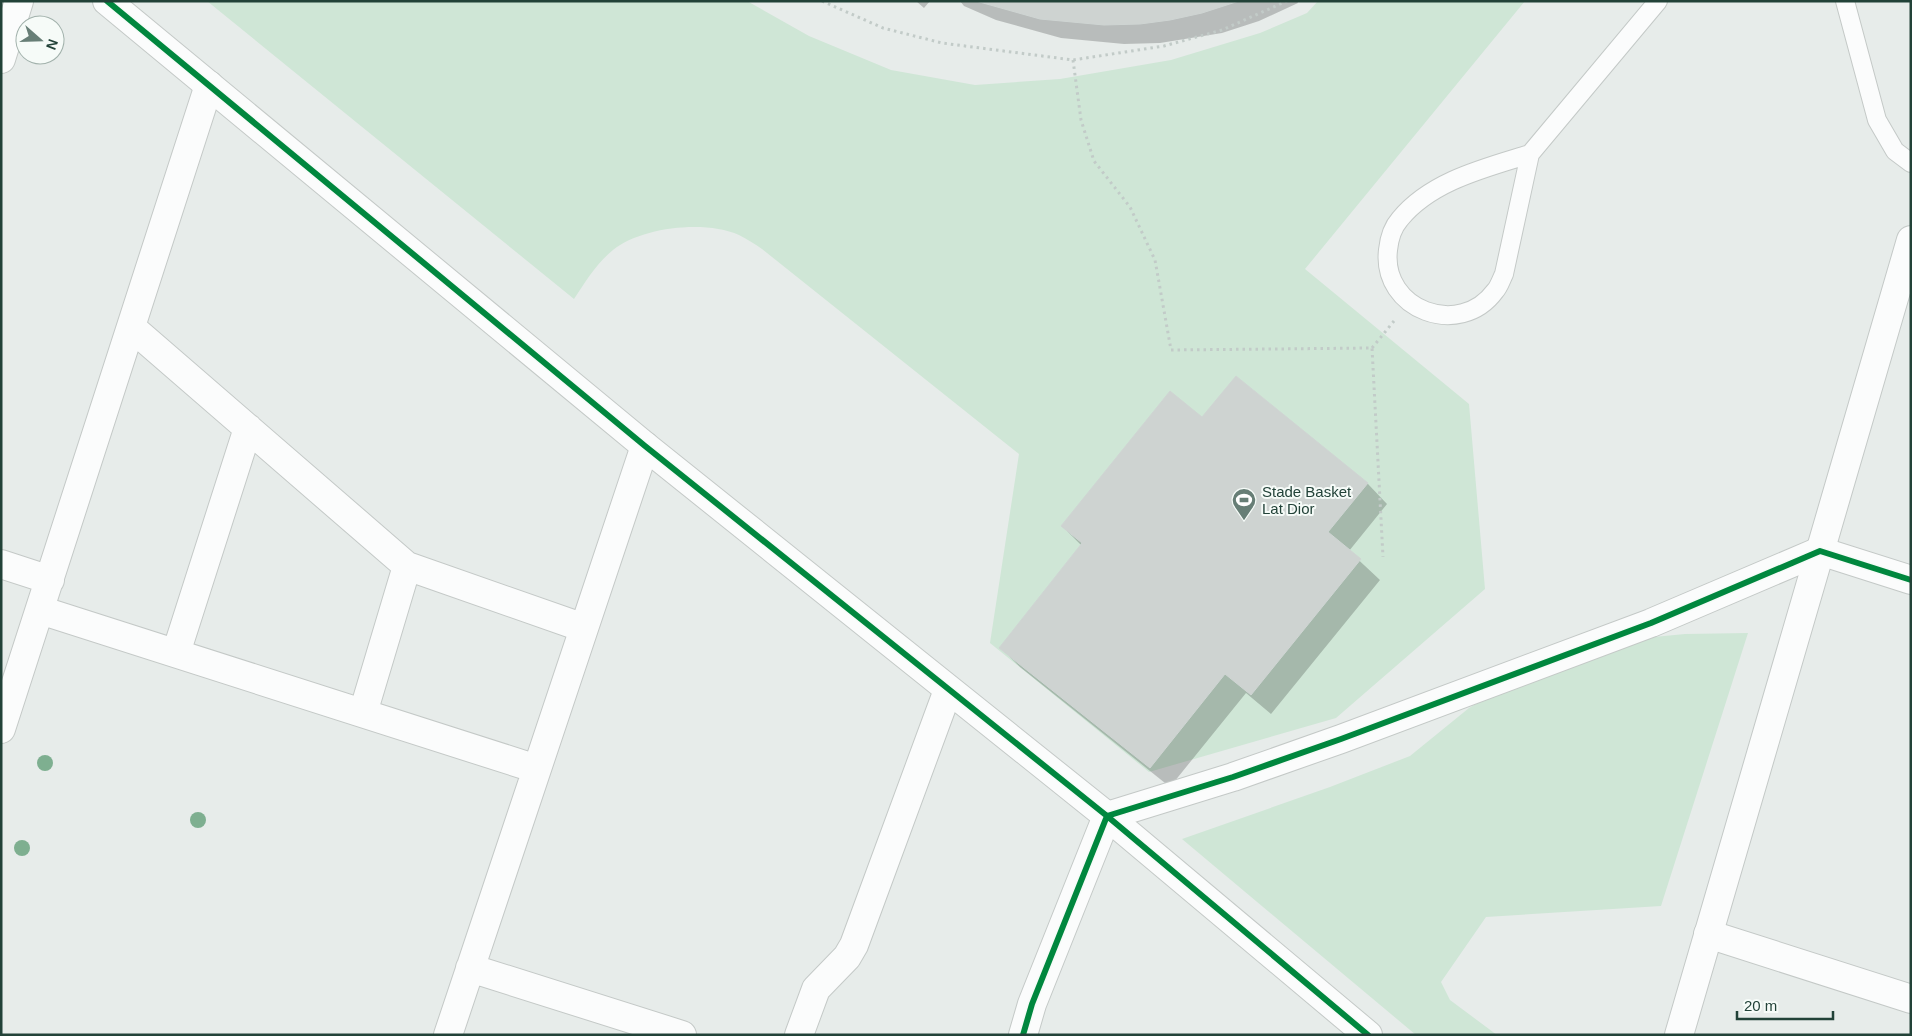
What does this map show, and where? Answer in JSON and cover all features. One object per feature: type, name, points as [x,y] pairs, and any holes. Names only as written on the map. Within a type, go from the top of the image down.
[{"type":"street","points":[[1,59],[19,1]]},
{"type":"street","points":[[107,1],[645,446],[1107,816],[1368,1035]]},
{"type":"street","points":[[1,730],[209,85]]},
{"type":"street","points":[[1684,1028],[1708,934],[1911,240]]},
{"type":"street","points":[[131,327],[408,566],[584,628]]},
{"type":"street","points":[[176,654],[248,428]]},
{"type":"street","points":[[448,1035],[645,446]]},
{"type":"street","points":[[1107,816],[1233,777],[1341,739],[1651,623],[1820,551],[1911,580]]},
{"type":"street","points":[[1,564],[50,580]]},
{"type":"street","points":[[363,713],[408,566]]},
{"type":"street","points":[[40,610],[537,769]]},
{"type":"street","points":[[799,1035],[816,989],[847,956],[854,945],[948,690]]},
{"type":"street","points":[[1023,1035],[1032,1004],[1107,816]]},
{"type":"street","points":[[1708,934],[1911,999]]},
{"type":"street","points":[[470,968],[682,1035]]},
{"type":"lane","points":[[1530,154],[1450,182],[1428,194],[1398,220],[1389,239],[1387,260],[1392,280],[1404,298],[1420,310],[1440,316],[1461,314],[1480,306],[1496,291],[1504,274],[1530,154],[1658,1]]},
{"type":"lane","points":[[1845,1],[1877,120],[1895,151],[1911,163]]},
{"type":"path","points":[[822,1],[883,28],[942,43],[1073,60],[1174,43],[1222,30],[1287,1]]},
{"type":"path","points":[[1073,60],[1081,120],[1094,160],[1130,207],[1155,260],[1171,350],[1372,348]]},
{"type":"path","points":[[1383,557],[1372,348],[1409,302]]},
{"type":"green space","points":[[207,1],[747,1],[809,36],[891,70],[975,85],[1060,79],[1171,60],[1260,33],[1307,13],[1318,1],[1525,1],[1305,269],[1469,404],[1485,589],[1336,718],[1149,772],[990,643],[1019,454],[762,249],[739,235],[725,230],[692,227],[674,228],[657,231],[625,242],[601,261],[574,299]]},
{"type":"green space","points":[[1748,633],[1661,906],[1486,917],[1441,982],[1450,1000],[1497,1035],[1416,1035],[1182,839],[1330,787],[1410,756],[1469,708],[1547,663],[1602,642],[1685,634]]},
{"type":"building","points":[[976,1],[1239,1],[1202,13],[1170,20],[1140,24],[1104,25],[1040,19]]},
{"type":"building","points":[[1236,376],[1368,483],[1328,532],[1361,559],[1251,695],[1225,674],[1150,768],[999,648],[1082,543],[1061,526],[1170,391],[1202,417]]},
{"type":"cycle path","points":[[107,1],[645,446],[1107,816],[1368,1035]]},
{"type":"cycle path","points":[[1023,1035],[1032,1004],[1107,816],[1233,777],[1341,739],[1651,623],[1820,551],[1911,580]]},
{"type":"place","name":"Stade Basket Lat Dior","points":[[1244,521]]}]
